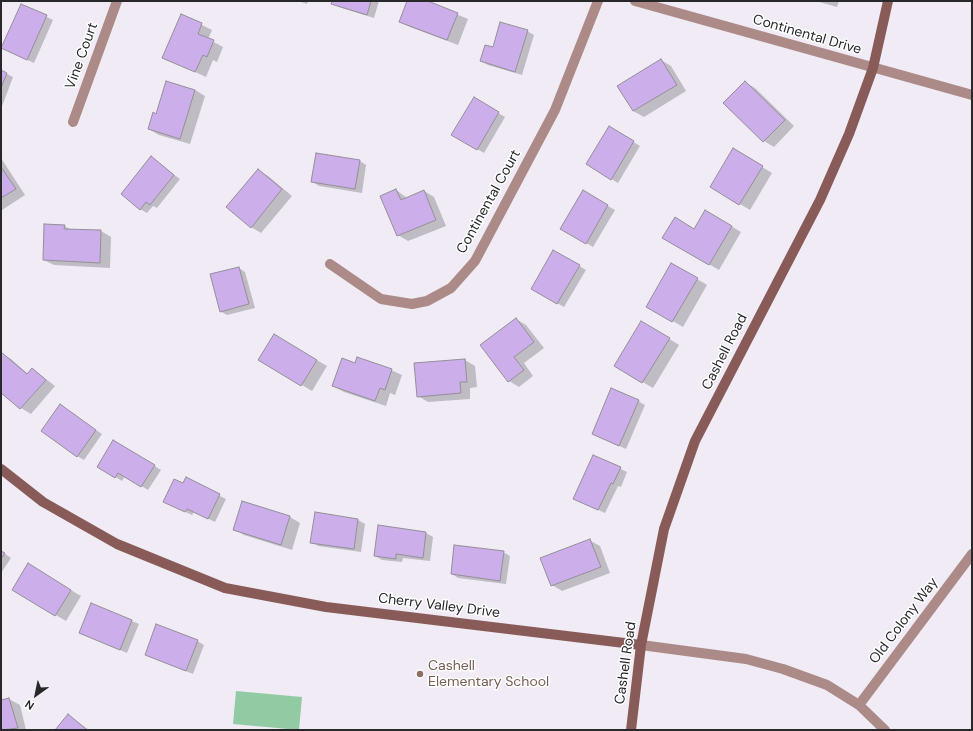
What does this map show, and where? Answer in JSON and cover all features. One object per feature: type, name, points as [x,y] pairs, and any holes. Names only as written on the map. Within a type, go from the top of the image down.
[{"type":"street","name":"Vine Court","points":[[73,122],[117,1]]},
{"type":"street","name":"Continental Court","points":[[330,264],[380,299],[412,304],[427,301],[451,288],[475,261],[555,110],[598,1]]},
{"type":"street","name":"Continental Drive","points":[[635,1],[972,95]]},
{"type":"street","name":"Cashell Road","points":[[631,730],[641,645],[664,529],[695,442],[820,200],[849,134],[873,68],[888,1]]},
{"type":"street","name":"Cherry Valley Drive","points":[[1,469],[43,502],[117,544],[225,588],[326,607],[746,659],[783,668],[827,685],[859,705],[885,730]]},
{"type":"street","name":"Old Colony Way","points":[[859,705],[972,554]]},
{"type":"green space","points":[[236,691],[302,697],[299,730],[233,724]]},
{"type":"building","points":[[332,1],[371,1],[367,15],[331,4]]},
{"type":"building","points":[[407,1],[428,1],[458,13],[447,40],[399,22]]},
{"type":"building","points":[[21,4],[47,15],[27,60],[1,48]]},
{"type":"building","points":[[181,14],[202,23],[198,34],[214,40],[207,57],[203,55],[195,72],[162,58]]},
{"type":"building","points":[[500,22],[528,30],[515,72],[480,61],[485,45],[493,47]]},
{"type":"building","points":[[661,59],[677,85],[633,111],[617,86]]},
{"type":"building","points":[[1,70],[7,73],[1,88]]},
{"type":"building","points":[[166,81],[195,90],[180,139],[148,129],[153,112],[156,114]]},
{"type":"building","points":[[745,81],[785,120],[763,142],[723,103]]},
{"type":"building","points":[[474,97],[499,112],[477,150],[451,135]]},
{"type":"building","points":[[609,126],[634,141],[611,180],[586,164]]},
{"type":"building","points":[[733,148],[763,166],[739,205],[710,187]]},
{"type":"building","points":[[316,153],[360,160],[355,189],[311,182]]},
{"type":"building","points":[[151,156],[174,175],[150,205],[146,202],[140,210],[121,194]]},
{"type":"building","points":[[1,167],[16,189],[1,198]]},
{"type":"building","points":[[258,169],[282,189],[251,228],[226,207]]},
{"type":"building","points":[[396,189],[401,200],[424,190],[436,220],[397,236],[380,196]]},
{"type":"building","points":[[583,190],[608,205],[586,244],[560,229]]},
{"type":"building","points":[[705,210],[732,226],[709,265],[662,238],[675,217],[694,229]]},
{"type":"building","points":[[44,224],[65,225],[64,229],[101,230],[100,263],[43,260]]},
{"type":"building","points":[[553,250],[580,265],[557,304],[531,289]]},
{"type":"building","points":[[671,263],[698,278],[672,322],[646,307]]},
{"type":"building","points":[[239,267],[249,304],[220,312],[210,274]]},
{"type":"building","points":[[516,318],[534,342],[514,357],[524,370],[508,382],[480,345]]},
{"type":"building","points":[[641,321],[670,338],[642,383],[614,366]]},
{"type":"building","points":[[274,334],[317,360],[301,386],[258,360]]},
{"type":"building","points":[[1,352],[27,374],[32,368],[46,380],[20,409],[1,393]]},
{"type":"building","points":[[357,357],[392,369],[385,390],[380,388],[375,401],[332,386],[342,358],[355,363]]},
{"type":"building","points":[[465,359],[467,382],[460,382],[461,393],[417,397],[414,363]]},
{"type":"building","points":[[611,388],[639,400],[619,446],[592,434]]},
{"type":"building","points":[[60,404],[96,430],[77,457],[41,431]]},
{"type":"building","points":[[113,440],[155,465],[141,487],[118,473],[115,478],[97,467]]},
{"type":"building","points":[[593,455],[621,467],[613,484],[611,483],[598,510],[573,499]]},
{"type":"building","points":[[186,477],[220,494],[208,519],[187,509],[185,512],[163,502],[174,479],[183,483]]},
{"type":"building","points":[[242,501],[290,516],[281,545],[233,530]]},
{"type":"building","points":[[315,512],[358,519],[354,549],[310,543]]},
{"type":"building","points":[[378,525],[426,532],[423,558],[396,554],[396,559],[374,556]]},
{"type":"building","points":[[590,539],[601,567],[551,586],[540,558]]},
{"type":"building","points":[[454,545],[504,551],[500,581],[451,574]]},
{"type":"building","points":[[1,551],[5,553],[1,559]]},
{"type":"building","points":[[28,563],[71,590],[55,616],[12,590]]},
{"type":"building","points":[[91,603],[132,620],[120,650],[79,633]]},
{"type":"building","points":[[156,624],[198,640],[186,671],[145,655]]},
{"type":"building","points":[[9,698],[18,728],[1,730],[1,700]]},
{"type":"building","points":[[68,714],[87,730],[55,730]]},
{"type":"place","name":"Cashell Elementary School","points":[[420,674]]}]
